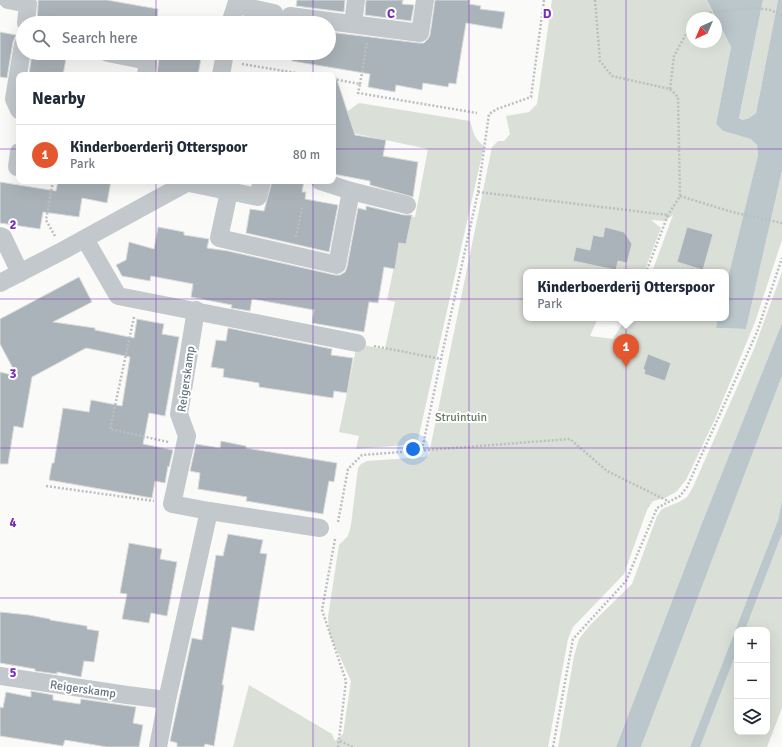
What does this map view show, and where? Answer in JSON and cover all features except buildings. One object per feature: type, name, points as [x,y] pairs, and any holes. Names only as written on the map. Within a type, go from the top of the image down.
[{"type":"street","points":[[8,0],[28,4],[27,16]]},
{"type":"street","points":[[352,24],[356,0]]},
{"type":"street","points":[[336,22],[420,34],[425,0]]},
{"type":"street","points":[[234,16],[242,2],[282,14],[296,16]]},
{"type":"street","points":[[18,72],[20,60]]},
{"type":"street","points":[[143,60],[148,61],[146,72]]},
{"type":"street","points":[[16,86],[14,98],[16,103]]},
{"type":"street","points":[[0,283],[85,239],[185,184]]},
{"type":"street","points":[[197,184],[258,197],[261,184]]},
{"type":"street","points":[[329,184],[407,205]]},
{"type":"street","points":[[229,192],[220,238],[337,264],[351,191]]},
{"type":"street","points":[[0,236],[3,237],[20,273]]},
{"type":"street","points":[[85,239],[118,296],[196,310],[357,343]]},
{"type":"street","name":"Reigerskamp","points":[[172,504],[187,436],[179,414],[196,310]]},
{"type":"street","points":[[172,504],[331,530]]},
{"type":"street","points":[[158,747],[209,511]]},
{"type":"street","name":"Reigerskamp","points":[[0,676],[167,700]]},
{"type":"path","points":[[422,450],[478,192],[489,114],[497,109],[531,97],[544,0]]},
{"type":"path","points":[[595,0],[600,61],[612,76],[670,89],[678,97],[680,196],[668,215],[647,269]]},
{"type":"path","points":[[717,12],[755,8],[770,10],[782,15]]},
{"type":"path","points":[[371,26],[358,93],[477,113]]},
{"type":"path","points":[[670,89],[674,56],[686,34]]},
{"type":"path","points":[[223,63],[291,72]]},
{"type":"path","points":[[336,80],[360,84]]},
{"type":"path","points":[[52,184],[46,220],[64,250]]},
{"type":"path","points":[[478,192],[668,215]]},
{"type":"path","points":[[680,196],[732,212],[782,223]]},
{"type":"path","points":[[292,255],[302,208]]},
{"type":"path","points":[[553,747],[573,639],[626,581],[657,508],[680,496],[687,487],[757,332],[782,258]]},
{"type":"path","points":[[138,299],[110,429],[185,446]]},
{"type":"path","points":[[357,343],[441,359]]},
{"type":"path","points":[[338,747],[346,681],[322,610],[331,530],[348,469],[362,455],[570,439],[606,471],[668,501]]},
{"type":"path","points":[[46,486],[172,504]]},
{"type":"path","points":[[340,740],[353,747]]},
{"type":"green space","name":"Struintuin","points":[[552,0],[707,0],[713,12],[686,12],[686,48],[722,48],[722,29],[731,47],[716,124],[723,131],[752,139],[757,145],[758,155],[729,274],[729,269],[653,269],[673,215],[665,221],[651,220],[661,228],[645,269],[523,269],[523,321],[597,321],[590,336],[613,339],[624,321],[717,321],[716,328],[746,329],[782,171],[782,240],[755,322],[715,419],[686,480],[676,492],[665,498],[653,501],[647,510],[624,574],[573,627],[568,639],[548,747],[233,747],[249,685],[332,734],[335,741],[343,734],[351,681],[329,633],[328,617],[339,545],[348,536],[351,525],[358,468],[361,464],[367,461],[425,457],[429,454],[492,147],[498,141],[504,141],[510,134],[506,116],[529,112],[537,104]]},
{"type":"green space","points":[[763,0],[778,0],[756,113],[748,118],[742,119],[739,118]]},
{"type":"green space","points":[[359,103],[470,121],[476,138],[484,146],[417,444],[356,449],[359,436],[339,432],[357,344],[385,349],[395,302],[387,300],[405,215],[415,217],[428,149],[343,131],[348,111]]},
{"type":"green space","points":[[782,272],[782,323],[702,523],[616,747],[558,747],[574,656],[579,639],[590,625],[632,584],[657,516],[662,509],[687,497],[693,487],[754,349]]},
{"type":"green space","points":[[782,376],[782,501],[778,520],[737,627],[734,627],[734,634],[690,747],[641,747]]},
{"type":"green space","points":[[782,534],[782,708],[767,747],[700,747],[734,659],[734,735],[770,735],[770,627],[746,627]]},
{"type":"shaded area","points":[[707,0],[763,0],[739,118],[743,119],[756,113],[778,0],[782,0],[782,171],[746,329],[716,328],[717,321],[729,321],[729,274],[758,155],[757,145],[751,139],[723,131],[716,124],[731,47],[722,29],[722,12],[713,12]]},
{"type":"shaded area","points":[[782,323],[782,376],[641,747],[616,747],[702,523]]},
{"type":"shaded area","points":[[782,501],[782,534],[746,627],[737,627],[778,520]]},
{"type":"shaded area","points":[[734,634],[734,659],[700,747],[690,747]]},
{"type":"place","name":"Kinderboerderij Otterspoor","points":[[626,367]]}]
